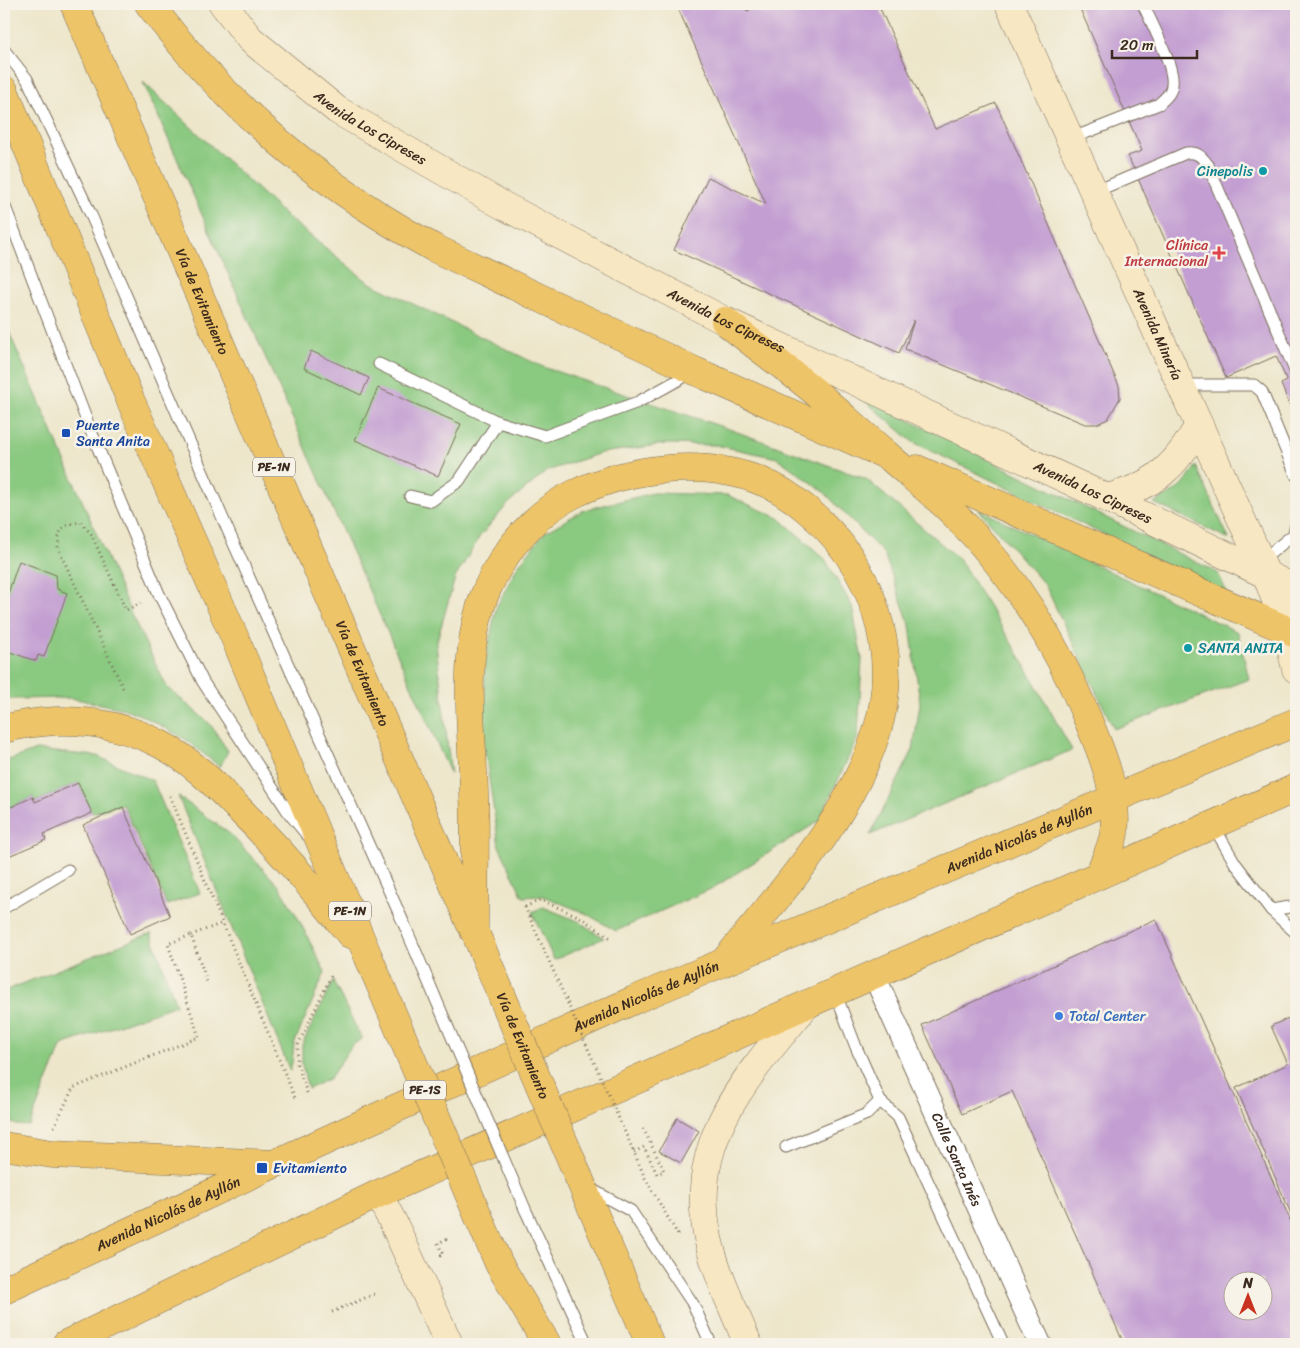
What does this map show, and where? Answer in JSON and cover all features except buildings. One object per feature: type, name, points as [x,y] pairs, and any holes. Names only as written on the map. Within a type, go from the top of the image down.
[{"type":"main road","name":"Vía de Evitamiento","points":[[74,4],[650,1344]]},
{"type":"main road","points":[[149,4],[220,87],[264,130],[310,169],[358,204],[434,248],[695,371],[1292,632]]},
{"type":"main road","name":"PE-1N","points":[[4,90],[130,399],[234,636],[332,866],[368,956]]},
{"type":"main road","points":[[725,321],[815,392],[925,486],[959,518],[1003,571],[1031,611],[1080,700],[1103,755],[1114,799],[1114,833],[1099,875]]},
{"type":"main road","points":[[475,934],[475,828],[469,670],[472,640],[478,613],[499,566],[512,546],[529,527],[547,511],[572,494],[603,482],[635,474],[680,469],[725,471],[745,475],[781,490],[810,512],[839,540],[855,564],[872,601],[884,644],[886,684],[877,733],[852,789],[808,857],[724,962]]},
{"type":"main road","points":[[4,730],[39,722],[69,721],[93,723],[139,734],[160,744],[199,769],[268,837],[304,877],[368,956]]},
{"type":"main road","name":"Avenida Nicolás de Ayllón","points":[[4,1290],[274,1164],[634,1000],[1296,722]]},
{"type":"main road","points":[[66,1344],[378,1194],[1296,788]]},
{"type":"main road","name":"PE-1S","points":[[368,956],[499,1264],[548,1344]]},
{"type":"main road","points":[[4,1146],[52,1154],[274,1164]]},
{"type":"street","name":"Avenida Los Cipreses","points":[[223,4],[250,39],[338,110],[502,204],[725,321],[1107,498],[1264,568]]},
{"type":"street","name":"Avenida Minería","points":[[1009,4],[1292,632],[1296,670]]},
{"type":"street","points":[[1107,498],[1130,492],[1152,481],[1171,466],[1187,447],[1199,425]]},
{"type":"street","points":[[1264,568],[1296,589]]},
{"type":"street","name":"Calle Santa Inés","points":[[874,975],[1040,1344]]},
{"type":"street","points":[[748,1344],[715,1263],[708,1237],[703,1197],[707,1163],[714,1136],[736,1093],[807,1004]]},
{"type":"street","points":[[378,1194],[393,1222],[449,1344]]},
{"type":"lane","points":[[1070,139],[1159,104],[1169,95],[1173,84],[1168,60],[1144,4]]},
{"type":"lane","points":[[4,50],[27,79],[91,215],[230,535],[404,924],[526,1209],[587,1344]]},
{"type":"lane","points":[[1094,192],[1186,153],[1194,152],[1202,156],[1208,165],[1296,373]]},
{"type":"lane","points":[[4,204],[88,424],[168,611],[203,682],[289,813],[332,866]]},
{"type":"lane","points":[[379,364],[498,422],[545,436],[638,402],[695,371]]},
{"type":"lane","points":[[1180,385],[1254,385],[1262,392],[1296,475]]},
{"type":"lane","points":[[410,496],[431,501],[459,481],[498,422]]},
{"type":"lane","points":[[1264,568],[1294,534],[1296,525]]},
{"type":"lane","points":[[1213,825],[1235,863],[1271,910],[1296,933]]},
{"type":"lane","points":[[4,908],[68,870]]},
{"type":"lane","points":[[1271,910],[1296,906]]},
{"type":"lane","points":[[835,992],[856,1047],[880,1101],[898,1117],[1003,1344]]},
{"type":"lane","points":[[786,1147],[867,1114],[880,1101]]},
{"type":"lane","points":[[580,1180],[631,1211],[693,1304],[711,1344]]},
{"type":"path","points":[[123,688],[58,548],[59,533],[67,524],[81,522],[91,534],[126,610],[141,603]]},
{"type":"path","points":[[170,796],[295,1098]]},
{"type":"path","points":[[611,938],[578,916],[540,900],[525,908],[633,1150],[634,1152],[644,1147],[657,1174],[664,1171],[642,1126]]},
{"type":"path","points":[[51,1132],[73,1088],[199,1038],[168,944],[223,923]]},
{"type":"path","points":[[191,935],[208,985]]},
{"type":"path","points":[[307,1093],[297,1064],[298,1046],[332,974]]},
{"type":"path","points":[[332,1312],[378,1293]]},
{"type":"green space","points":[[143,82],[286,216],[368,282],[543,367],[729,429],[866,479],[960,560],[1022,660],[1072,750],[870,835],[913,750],[920,703],[910,625],[884,554],[822,490],[777,458],[716,445],[666,444],[601,453],[547,471],[509,503],[480,536],[455,578],[436,644],[451,775]]},
{"type":"green space","points":[[4,291],[9,332],[133,618],[167,687],[210,724],[228,751],[220,767],[185,739],[143,716],[125,709],[71,698],[10,699],[4,702]]},
{"type":"green space","points":[[858,395],[1218,573],[1228,595],[913,442]]},
{"type":"green space","points":[[1196,466],[1229,539],[1154,503],[1178,489],[1187,480]]},
{"type":"green space","points":[[653,493],[727,495],[779,518],[825,559],[852,606],[862,659],[858,737],[819,821],[713,888],[616,931],[585,913],[543,896],[523,897],[499,846],[484,745],[485,663],[496,608],[517,567],[545,532],[584,510]]},
{"type":"green space","points":[[978,509],[1238,632],[1249,679],[1114,729],[1045,585]]},
{"type":"green space","points":[[36,750],[97,756],[153,781],[200,893],[167,905],[123,804],[92,813],[78,783],[35,802],[33,797],[4,810],[4,762]]},
{"type":"green space","points":[[178,796],[230,834],[279,886],[298,918],[325,972],[294,1044],[290,1071]]},
{"type":"green space","points":[[543,907],[578,921],[604,938],[554,960],[532,912]]},
{"type":"green space","points":[[151,933],[176,1005],[62,1045],[29,1126],[17,1125],[4,1120],[4,991]]},
{"type":"green space","points":[[333,981],[362,1039],[352,1045],[330,1078],[308,1089],[302,1066],[302,1045]]},
{"type":"place","name":"Cinepolis","points":[[1263,171]]},
{"type":"place","name":"Clínica Internacional","points":[[1219,253]]},
{"type":"place","name":"Puente Santa Anita","points":[[66,433]]},
{"type":"place","name":"SANTA ANITA","points":[[1188,648]]},
{"type":"place","name":"Total Center","points":[[1059,1016]]},
{"type":"place","name":"Evitamiento","points":[[262,1168]]}]
